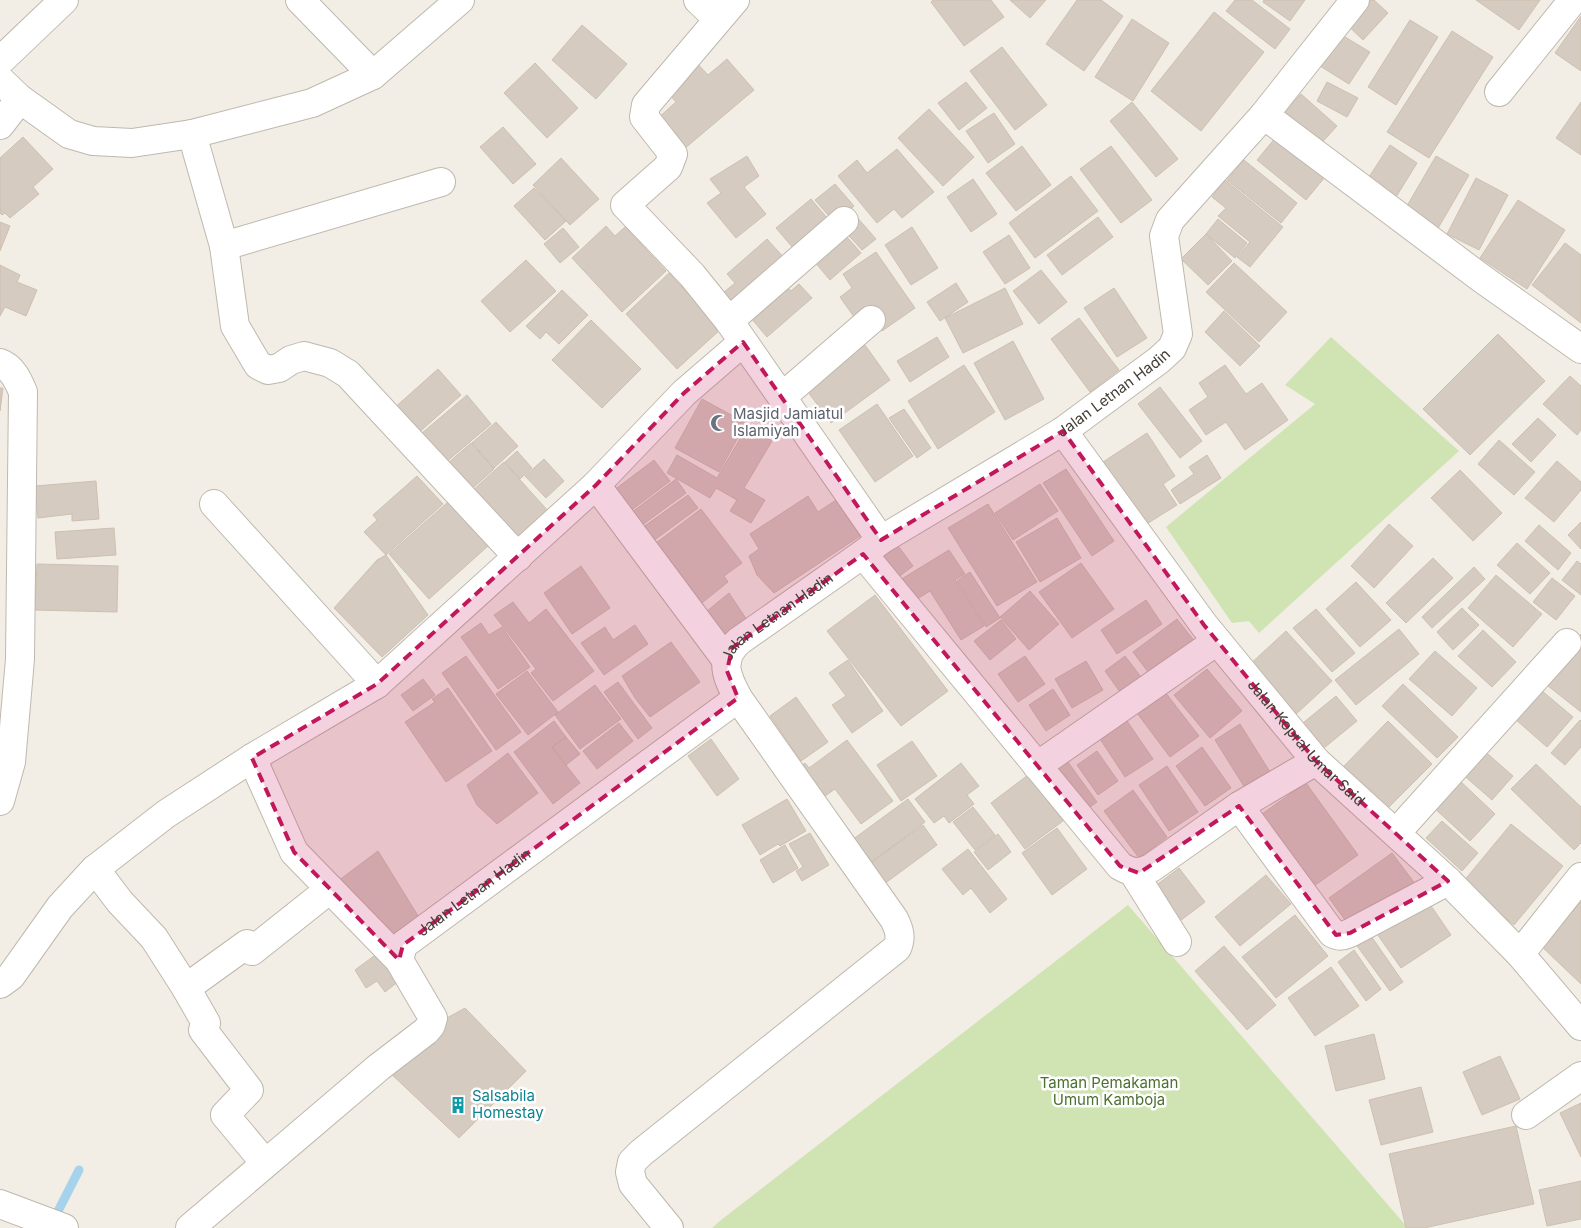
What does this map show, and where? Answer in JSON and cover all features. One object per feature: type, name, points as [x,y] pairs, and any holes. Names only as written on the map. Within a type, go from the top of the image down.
[{"type":"street","points":[[0,61],[64,0]]},
{"type":"street","points":[[300,0],[373,75]]},
{"type":"street","points":[[0,80],[20,99],[69,134],[93,141],[132,143],[192,134],[312,104],[373,75],[460,0]]},
{"type":"street","points":[[698,0],[726,10],[646,105],[644,116],[673,154],[668,167],[624,205],[692,275],[736,331],[783,396],[872,547],[1037,766],[1120,866],[1139,873],[1151,868],[1239,806],[1316,761]]},
{"type":"street","name":"Jalan Letnan Hadin","points":[[399,960],[403,945],[738,698],[728,678],[727,661],[732,648],[739,641],[872,547],[1063,431],[1159,360],[1172,348],[1178,334],[1164,236],[1170,220],[1264,115],[1355,0]]},
{"type":"street","points":[[1499,92],[1574,0]]},
{"type":"street","points":[[0,125],[20,99]]},
{"type":"street","points":[[1264,115],[1481,278],[1581,349]]},
{"type":"street","points":[[192,134],[224,246],[235,326],[258,365],[268,370],[280,368],[291,360],[304,356],[330,363],[348,374],[518,557]]},
{"type":"street","points":[[224,246],[441,182]]},
{"type":"street","points":[[0,984],[11,976],[70,894],[95,870],[166,814],[252,758],[377,684],[518,557],[596,485],[684,393],[736,331],[844,221]]},
{"type":"street","points":[[783,396],[871,320]]},
{"type":"street","points":[[0,363],[16,376],[22,392],[22,402],[20,659],[11,762],[0,801]]},
{"type":"street","name":"Jalan Kopral Umar Said","points":[[1063,431],[1217,641],[1316,761],[1448,881],[1520,954],[1581,1026]]},
{"type":"street","points":[[596,485],[727,661]]},
{"type":"street","points":[[214,504],[377,684]]},
{"type":"street","points":[[1037,766],[1217,641]]},
{"type":"street","points":[[1396,833],[1566,643]]},
{"type":"street","points":[[669,1228],[633,1184],[630,1172],[632,1162],[896,948],[900,937],[894,918],[738,698]]},
{"type":"street","points":[[190,1228],[431,1025],[433,1018],[399,960],[294,852],[252,758]]},
{"type":"street","points":[[1239,806],[1336,936],[1344,936],[1448,881]]},
{"type":"street","points":[[95,870],[120,902],[154,938],[206,1023],[203,1030],[250,1090],[225,1115],[265,1163]]},
{"type":"street","points":[[1133,872],[1177,942]]},
{"type":"street","points":[[1520,954],[1581,877]]},
{"type":"street","points":[[186,988],[247,944],[252,951],[330,889]]},
{"type":"street","points":[[1526,1115],[1581,1076]]},
{"type":"street","points":[[0,1204],[24,1221],[64,1228]]},
{"type":"highlighted area","points":[[743,342],[881,540],[1063,431],[1204,625],[1316,761],[1448,881],[1350,933],[1336,935],[1239,806],[1139,873],[1120,866],[863,554],[732,648],[727,671],[738,698],[403,945],[399,960],[294,852],[252,758],[377,684],[596,485],[684,393]]},
{"type":"green space","points":[[1331,337],[1459,451],[1259,633],[1249,621],[1232,623],[1166,527],[1315,404],[1285,385]]},
{"type":"green space","name":"Taman Pemakaman Umum Kamboja","points":[[1128,905],[1408,1228],[712,1228],[721,1220]]},
{"type":"building","points":[[933,0],[991,0],[1004,17],[964,46],[931,2]]},
{"type":"building","points":[[1010,0],[1046,0],[1030,18]]},
{"type":"building","points":[[1077,0],[1101,0],[1123,16],[1084,71],[1046,44]]},
{"type":"building","points":[[1235,0],[1252,0],[1290,29],[1275,49],[1226,11]]},
{"type":"building","points":[[1264,0],[1305,0],[1290,21],[1263,2]]},
{"type":"building","points":[[1359,0],[1374,0],[1388,13],[1363,40],[1341,19]]},
{"type":"building","points":[[1476,0],[1540,0],[1519,30]]},
{"type":"building","points":[[1214,12],[1264,52],[1201,131],[1151,91]]},
{"type":"building","points":[[1581,16],[1581,71],[1555,53]]},
{"type":"building","points":[[1132,19],[1169,43],[1133,101],[1095,77]]},
{"type":"building","points":[[1410,20],[1438,37],[1396,105],[1368,87]]},
{"type":"building","points":[[582,25],[627,64],[596,99],[552,60]]},
{"type":"building","points":[[1452,31],[1493,57],[1429,158],[1387,132]]},
{"type":"building","points":[[1340,34],[1370,52],[1349,84],[1320,66]]},
{"type":"building","points":[[1002,47],[1047,105],[1015,130],[970,71]]},
{"type":"building","points":[[727,59],[754,90],[684,149],[657,119],[676,102],[663,87],[694,60],[708,75]]},
{"type":"building","points":[[535,63],[578,108],[547,138],[504,93]]},
{"type":"building","points":[[966,82],[987,108],[959,130],[938,103]]},
{"type":"building","points":[[1327,82],[1358,98],[1347,117],[1317,101]]},
{"type":"building","points":[[1301,94],[1337,126],[1316,149],[1280,116]]},
{"type":"building","points":[[1132,102],[1178,159],[1156,177],[1110,121]]},
{"type":"building","points":[[1581,102],[1581,155],[1556,138]]},
{"type":"building","points":[[929,109],[974,157],[943,186],[898,138]]},
{"type":"building","points":[[994,113],[1015,144],[988,163],[966,131]]},
{"type":"building","points":[[503,127],[536,164],[513,184],[480,147]]},
{"type":"building","points":[[23,137],[53,169],[33,187],[39,194],[10,218],[5,213],[2,215],[0,213],[0,158]]},
{"type":"building","points":[[1276,137],[1325,177],[1306,200],[1257,160]]},
{"type":"building","points":[[1390,145],[1417,163],[1393,202],[1365,183]]},
{"type":"building","points":[[1022,146],[1051,185],[1016,211],[986,173]]},
{"type":"building","points":[[1111,146],[1152,200],[1121,223],[1080,169]]},
{"type":"building","points":[[897,149],[934,192],[902,218],[894,209],[877,223],[838,176],[857,160],[867,173]]},
{"type":"building","points":[[747,156],[759,176],[744,187],[766,214],[736,238],[707,203],[721,193],[710,179]]},
{"type":"building","points":[[1436,156],[1469,175],[1437,230],[1404,211]]},
{"type":"building","points":[[561,158],[599,199],[570,225],[533,185]]},
{"type":"building","points":[[1244,160],[1297,203],[1281,223],[1227,180]]},
{"type":"building","points":[[1071,176],[1098,211],[1035,258],[1009,223]]},
{"type":"building","points":[[1476,178],[1508,195],[1479,250],[1447,234]]},
{"type":"building","points":[[973,179],[997,214],[971,232],[947,197]]},
{"type":"building","points":[[1225,180],[1283,227],[1250,267],[1237,257],[1250,242],[1218,216],[1226,208],[1212,197]]},
{"type":"building","points":[[835,184],[854,206],[835,223],[815,200]]},
{"type":"building","points":[[534,188],[566,221],[545,240],[514,206]]},
{"type":"building","points":[[811,199],[834,226],[799,255],[776,228]]},
{"type":"building","points":[[1518,200],[1565,230],[1527,289],[1480,258]]},
{"type":"building","points":[[855,215],[876,239],[862,250],[841,227]]},
{"type":"building","points":[[1098,217],[1113,237],[1062,275],[1047,255]]},
{"type":"building","points":[[1218,219],[1247,243],[1235,258],[1206,234]]},
{"type":"building","points":[[0,222],[10,226],[0,251]]},
{"type":"building","points":[[606,226],[615,236],[625,227],[666,271],[622,312],[572,258]]},
{"type":"building","points":[[912,227],[938,268],[911,285],[885,245]]},
{"type":"building","points":[[563,228],[579,247],[560,263],[544,244]]},
{"type":"building","points":[[839,228],[861,253],[830,280],[808,254]]},
{"type":"building","points":[[1206,234],[1232,261],[1208,285],[1181,259]]},
{"type":"building","points":[[1009,235],[1030,268],[1005,284],[983,252]]},
{"type":"building","points":[[767,239],[787,261],[729,312],[717,298],[735,283],[727,274]]},
{"type":"building","points":[[1565,243],[1581,255],[1581,323],[1532,285]]},
{"type":"building","points":[[876,252],[915,308],[882,331],[872,315],[859,324],[840,297],[852,288],[843,274]]},
{"type":"building","points":[[526,260],[556,291],[510,332],[481,301]]},
{"type":"building","points":[[1234,263],[1287,312],[1259,342],[1206,292]]},
{"type":"building","points":[[0,265],[20,275],[17,282],[37,290],[26,316],[5,307],[0,316]]},
{"type":"building","points":[[1041,270],[1067,302],[1039,324],[1013,291]]},
{"type":"building","points":[[669,273],[721,329],[677,369],[626,314]]},
{"type":"building","points":[[781,280],[791,291],[799,284],[812,298],[767,337],[745,311]]},
{"type":"building","points":[[956,283],[968,302],[940,321],[927,302]]},
{"type":"building","points":[[1005,288],[1023,324],[963,353],[945,318]]},
{"type":"building","points":[[1114,288],[1147,338],[1117,357],[1084,308]]},
{"type":"building","points":[[562,290],[588,315],[559,344],[546,332],[540,339],[526,326]]},
{"type":"building","points":[[1224,311],[1260,346],[1240,366],[1205,332]]},
{"type":"building","points":[[1079,318],[1119,370],[1090,392],[1051,339]]},
{"type":"building","points":[[591,320],[641,369],[602,408],[552,360]]},
{"type":"building","points":[[1498,334],[1545,381],[1470,455],[1423,409]]},
{"type":"building","points":[[937,337],[949,357],[910,382],[897,361]]},
{"type":"building","points":[[1013,341],[1044,399],[1005,420],[974,363]]},
{"type":"building","points":[[865,345],[890,380],[831,423],[805,388]]},
{"type":"building","points":[[964,365],[995,412],[938,449],[908,401]]},
{"type":"building","points":[[1225,365],[1246,394],[1262,383],[1288,420],[1245,450],[1226,422],[1206,435],[1189,410],[1208,397],[1199,383]]},
{"type":"building","points":[[438,369],[461,395],[415,436],[392,410]]},
{"type":"building","points":[[1570,376],[1581,386],[1581,430],[1577,435],[1543,404]]},
{"type":"building","points":[[1160,387],[1202,441],[1180,458],[1138,404]]},
{"type":"building","points":[[0,388],[3,388],[0,411]]},
{"type":"building","points":[[467,395],[491,424],[439,468],[415,439]]},
{"type":"building","points":[[702,399],[746,423],[719,472],[675,448]]},
{"type":"building","points":[[877,404],[913,456],[875,482],[839,430]]},
{"type":"building","points":[[904,409],[931,448],[917,458],[889,418]]},
{"type":"building","points":[[1538,418],[1556,435],[1531,462],[1512,444]]},
{"type":"building","points":[[496,422],[518,446],[494,468],[472,443]]},
{"type":"building","points":[[747,427],[772,441],[744,488],[765,500],[751,523],[730,511],[737,500],[716,488],[710,498],[667,473],[677,455],[717,478]]},
{"type":"building","points":[[1147,433],[1175,476],[1163,484],[1177,505],[1145,525],[1103,462]]},
{"type":"building","points":[[1499,440],[1535,472],[1514,495],[1478,464]]},
{"type":"building","points":[[471,443],[494,469],[464,496],[440,470]]},
{"type":"building","points":[[517,451],[532,468],[520,479],[505,462]]},
{"type":"building","points":[[1207,455],[1221,478],[1180,504],[1171,490],[1194,474],[1189,467]]},
{"type":"building","points":[[544,459],[564,481],[546,498],[525,476]]},
{"type":"building","points":[[654,460],[670,481],[621,518],[605,497]]},
{"type":"building","points":[[1557,461],[1581,482],[1581,490],[1554,522],[1525,498]]},
{"type":"building","points":[[504,462],[549,512],[510,547],[470,493]]},
{"type":"building","points":[[1066,469],[1114,541],[1092,556],[1043,483]]},
{"type":"building","points":[[1460,470],[1502,513],[1473,541],[1431,498]]},
{"type":"building","points":[[417,476],[443,504],[386,555],[364,532],[377,520],[373,515]]},
{"type":"building","points":[[676,479],[686,493],[638,528],[628,515]]},
{"type":"building","points":[[96,481],[99,519],[72,521],[72,514],[38,518],[35,486]]},
{"type":"building","points":[[1040,484],[1058,511],[1013,540],[995,513]]},
{"type":"building","points":[[688,495],[698,508],[649,544],[639,530]]},
{"type":"building","points":[[808,496],[818,512],[836,500],[860,536],[774,593],[757,575],[749,556],[759,549],[750,534]]},
{"type":"building","points":[[448,502],[488,546],[429,599],[389,554]]},
{"type":"building","points":[[988,504],[1037,582],[997,606],[948,528]]},
{"type":"building","points":[[701,509],[742,563],[724,576],[728,582],[698,606],[652,546]]},
{"type":"building","points":[[1057,518],[1081,558],[1040,582],[1016,542]]},
{"type":"building","points":[[1581,522],[1581,549],[1568,535]]},
{"type":"building","points":[[1389,524],[1413,546],[1374,588],[1351,566]]},
{"type":"building","points":[[1539,525],[1571,553],[1558,570],[1525,541]]},
{"type":"building","points":[[114,528],[116,555],[57,559],[55,532]]},
{"type":"building","points":[[896,543],[913,566],[897,578],[879,554]]},
{"type":"building","points":[[1517,543],[1550,573],[1530,594],[1497,565]]},
{"type":"building","points":[[949,550],[965,574],[955,580],[984,626],[961,640],[930,591],[914,601],[900,580]]},
{"type":"building","points":[[386,555],[428,615],[382,657],[334,608],[377,560]]},
{"type":"building","points":[[1433,558],[1453,578],[1406,623],[1386,603]]},
{"type":"building","points":[[1577,561],[1581,564],[1581,595],[1562,580]]},
{"type":"building","points":[[1081,563],[1114,609],[1072,638],[1039,592]]},
{"type":"building","points":[[37,564],[118,566],[117,612],[35,610]]},
{"type":"building","points":[[581,566],[610,608],[572,634],[544,593]]},
{"type":"building","points":[[1474,567],[1485,579],[1432,628],[1422,617]]},
{"type":"building","points":[[970,572],[1000,618],[986,627],[957,581]]},
{"type":"building","points":[[1496,575],[1542,614],[1513,647],[1468,608]]},
{"type":"building","points":[[1552,578],[1575,596],[1556,620],[1533,602]]},
{"type":"building","points":[[1356,582],[1391,620],[1360,647],[1326,609]]},
{"type":"building","points":[[1030,591],[1059,624],[1029,650],[1000,617]]},
{"type":"building","points":[[729,593],[747,620],[719,642],[701,616]]},
{"type":"building","points":[[875,595],[948,691],[901,726],[827,631]]},
{"type":"building","points":[[1146,600],[1162,624],[1117,654],[1101,630]]},
{"type":"building","points":[[513,602],[529,623],[546,609],[594,671],[553,701],[531,673],[536,669],[494,615]]},
{"type":"building","points":[[1462,608],[1479,625],[1453,650],[1437,632]]},
{"type":"building","points":[[1316,609],[1355,653],[1332,672],[1293,628]]},
{"type":"building","points":[[1177,619],[1196,643],[1151,676],[1133,652]]},
{"type":"building","points":[[1001,620],[1016,639],[990,660],[974,641]]},
{"type":"building","points":[[481,623],[489,635],[502,627],[530,667],[498,689],[461,637]]},
{"type":"building","points":[[635,625],[648,644],[604,675],[581,643],[605,627],[613,640]]},
{"type":"building","points":[[1399,629],[1419,654],[1356,705],[1335,680]]},
{"type":"building","points":[[1483,630],[1516,662],[1492,687],[1458,656]]},
{"type":"building","points":[[1286,631],[1332,681],[1294,716],[1248,666]]},
{"type":"building","points":[[1581,634],[1581,712],[1543,682]]},
{"type":"building","points":[[671,642],[700,682],[650,717],[635,698],[622,676]]},
{"type":"building","points":[[1435,651],[1477,688],[1452,716],[1409,679]]},
{"type":"building","points":[[466,656],[521,732],[496,750],[442,673]]},
{"type":"building","points":[[1025,656],[1045,684],[1018,702],[998,674]]},
{"type":"building","points":[[1125,656],[1141,677],[1120,692],[1105,671]]},
{"type":"building","points":[[848,660],[883,711],[852,733],[832,705],[846,696],[829,673]]},
{"type":"building","points":[[1086,661],[1103,690],[1072,708],[1055,679]]},
{"type":"building","points":[[1207,669],[1242,711],[1210,738],[1174,695]]},
{"type":"building","points":[[527,671],[558,712],[528,735],[496,694]]},
{"type":"building","points":[[423,679],[435,695],[413,711],[401,695]]},
{"type":"building","points":[[618,682],[652,728],[638,739],[604,692]]},
{"type":"building","points":[[1403,684],[1458,737],[1437,758],[1382,706]]},
{"type":"building","points":[[595,685],[621,719],[580,749],[555,715]]},
{"type":"building","points":[[448,688],[492,751],[446,782],[405,722],[435,702],[432,699]]},
{"type":"building","points":[[1053,689],[1070,715],[1046,731],[1029,705]]},
{"type":"building","points":[[1541,690],[1573,717],[1547,747],[1515,719]]},
{"type":"building","points":[[1165,692],[1199,736],[1170,757],[1137,713]]},
{"type":"building","points":[[1336,696],[1357,721],[1319,752],[1298,727]]},
{"type":"building","points":[[796,697],[828,742],[801,761],[770,716]]},
{"type":"building","points":[[1580,720],[1581,747],[1565,765],[1551,753]]},
{"type":"building","points":[[554,721],[566,737],[552,747],[580,783],[553,804],[514,752]]},
{"type":"building","points":[[1127,721],[1153,759],[1125,777],[1100,739]]},
{"type":"building","points":[[1388,721],[1432,764],[1385,811],[1342,768]]},
{"type":"building","points":[[619,723],[633,741],[597,769],[583,751]]},
{"type":"building","points":[[1240,724],[1270,772],[1245,788],[1215,740]]},
{"type":"building","points":[[566,737],[580,754],[566,765],[552,747]]},
{"type":"building","points":[[711,739],[739,779],[717,796],[688,756]]},
{"type":"building","points":[[847,740],[893,801],[861,824],[835,789],[815,803],[793,772],[805,763],[809,768]]},
{"type":"building","points":[[912,741],[937,776],[901,801],[877,765]]},
{"type":"building","points":[[1202,747],[1231,788],[1205,806],[1176,766]]},
{"type":"building","points":[[1481,748],[1513,776],[1492,800],[1460,772]]},
{"type":"building","points":[[1097,751],[1118,781],[1098,795],[1077,765]]},
{"type":"building","points":[[508,753],[538,793],[497,824],[477,805],[467,785]]},
{"type":"building","points":[[1065,758],[1097,802],[1079,815],[1048,770]]},
{"type":"building","points":[[961,763],[979,786],[967,795],[974,804],[949,823],[944,816],[934,823],[915,799]]},
{"type":"building","points":[[1536,764],[1581,807],[1581,843],[1574,850],[1511,789]]},
{"type":"building","points":[[1167,766],[1198,812],[1169,831],[1139,785]]},
{"type":"building","points":[[1028,775],[1063,821],[1025,849],[991,803]]},
{"type":"building","points":[[1458,779],[1495,814],[1470,841],[1432,806]]},
{"type":"building","points":[[1306,783],[1358,855],[1311,888],[1259,816]]},
{"type":"building","points":[[1133,790],[1167,837],[1139,858],[1104,811]]},
{"type":"building","points":[[787,799],[806,831],[760,855],[742,825]]},
{"type":"building","points":[[908,799],[925,822],[870,863],[852,840]]},
{"type":"building","points":[[973,807],[995,835],[975,850],[953,822]]},
{"type":"building","points":[[1442,821],[1478,853],[1462,871],[1426,838]]},
{"type":"building","points":[[1511,824],[1563,866],[1514,925],[1463,882]]},
{"type":"building","points":[[923,825],[937,845],[884,884],[869,864]]},
{"type":"building","points":[[1057,828],[1087,869],[1052,895],[1022,853]]},
{"type":"building","points":[[810,833],[829,865],[802,881],[796,871],[803,867],[789,844]]},
{"type":"building","points":[[998,834],[1011,852],[988,870],[974,852]]},
{"type":"building","points":[[785,845],[798,868],[773,883],[760,860]]},
{"type":"building","points":[[968,849],[1007,899],[990,913],[971,888],[963,895],[942,869]]},
{"type":"building","points":[[378,851],[420,919],[389,945],[334,884]]},
{"type":"building","points":[[1392,853],[1416,885],[1353,931],[1329,898]]},
{"type":"building","points":[[1179,868],[1205,902],[1176,924],[1150,890]]},
{"type":"building","points":[[1266,875],[1291,904],[1240,946],[1215,917]]},
{"type":"building","points":[[1425,897],[1451,935],[1401,968],[1375,931]]},
{"type":"building","points":[[1581,902],[1581,984],[1540,945]]},
{"type":"building","points":[[1295,915],[1328,956],[1276,998],[1242,957]]},
{"type":"building","points":[[1369,933],[1403,982],[1390,991],[1355,943]]},
{"type":"building","points":[[1224,946],[1276,1005],[1247,1030],[1195,971]]},
{"type":"building","points":[[1354,950],[1381,989],[1366,1001],[1338,962]]},
{"type":"building","points":[[382,954],[404,977],[385,992],[377,981],[366,988],[355,970],[374,956],[376,958]]},
{"type":"building","points":[[1331,967],[1359,1006],[1315,1036],[1288,998]]},
{"type":"building","name":"Salsabila Homestay","points":[[465,1008],[526,1071],[459,1138],[388,1071],[438,1023]]},
{"type":"building","points":[[1374,1034],[1385,1079],[1336,1091],[1325,1046]]},
{"type":"building","points":[[1500,1056],[1520,1099],[1482,1115],[1463,1072]]},
{"type":"building","points":[[1421,1087],[1433,1132],[1381,1145],[1369,1100]]},
{"type":"building","points":[[1581,1103],[1581,1157],[1560,1113]]},
{"type":"building","points":[[1516,1126],[1534,1204],[1424,1228],[1406,1228],[1389,1154]]},
{"type":"building","points":[[1581,1181],[1581,1219],[1547,1226],[1539,1190]]},
{"type":"waterway","points":[[53,1221],[79,1170]]},
{"type":"place","name":"Masjid Jamiatul Islamiyah","points":[[719,423]]},
{"type":"place","name":"Salsabila Homestay","points":[[458,1105]]}]
